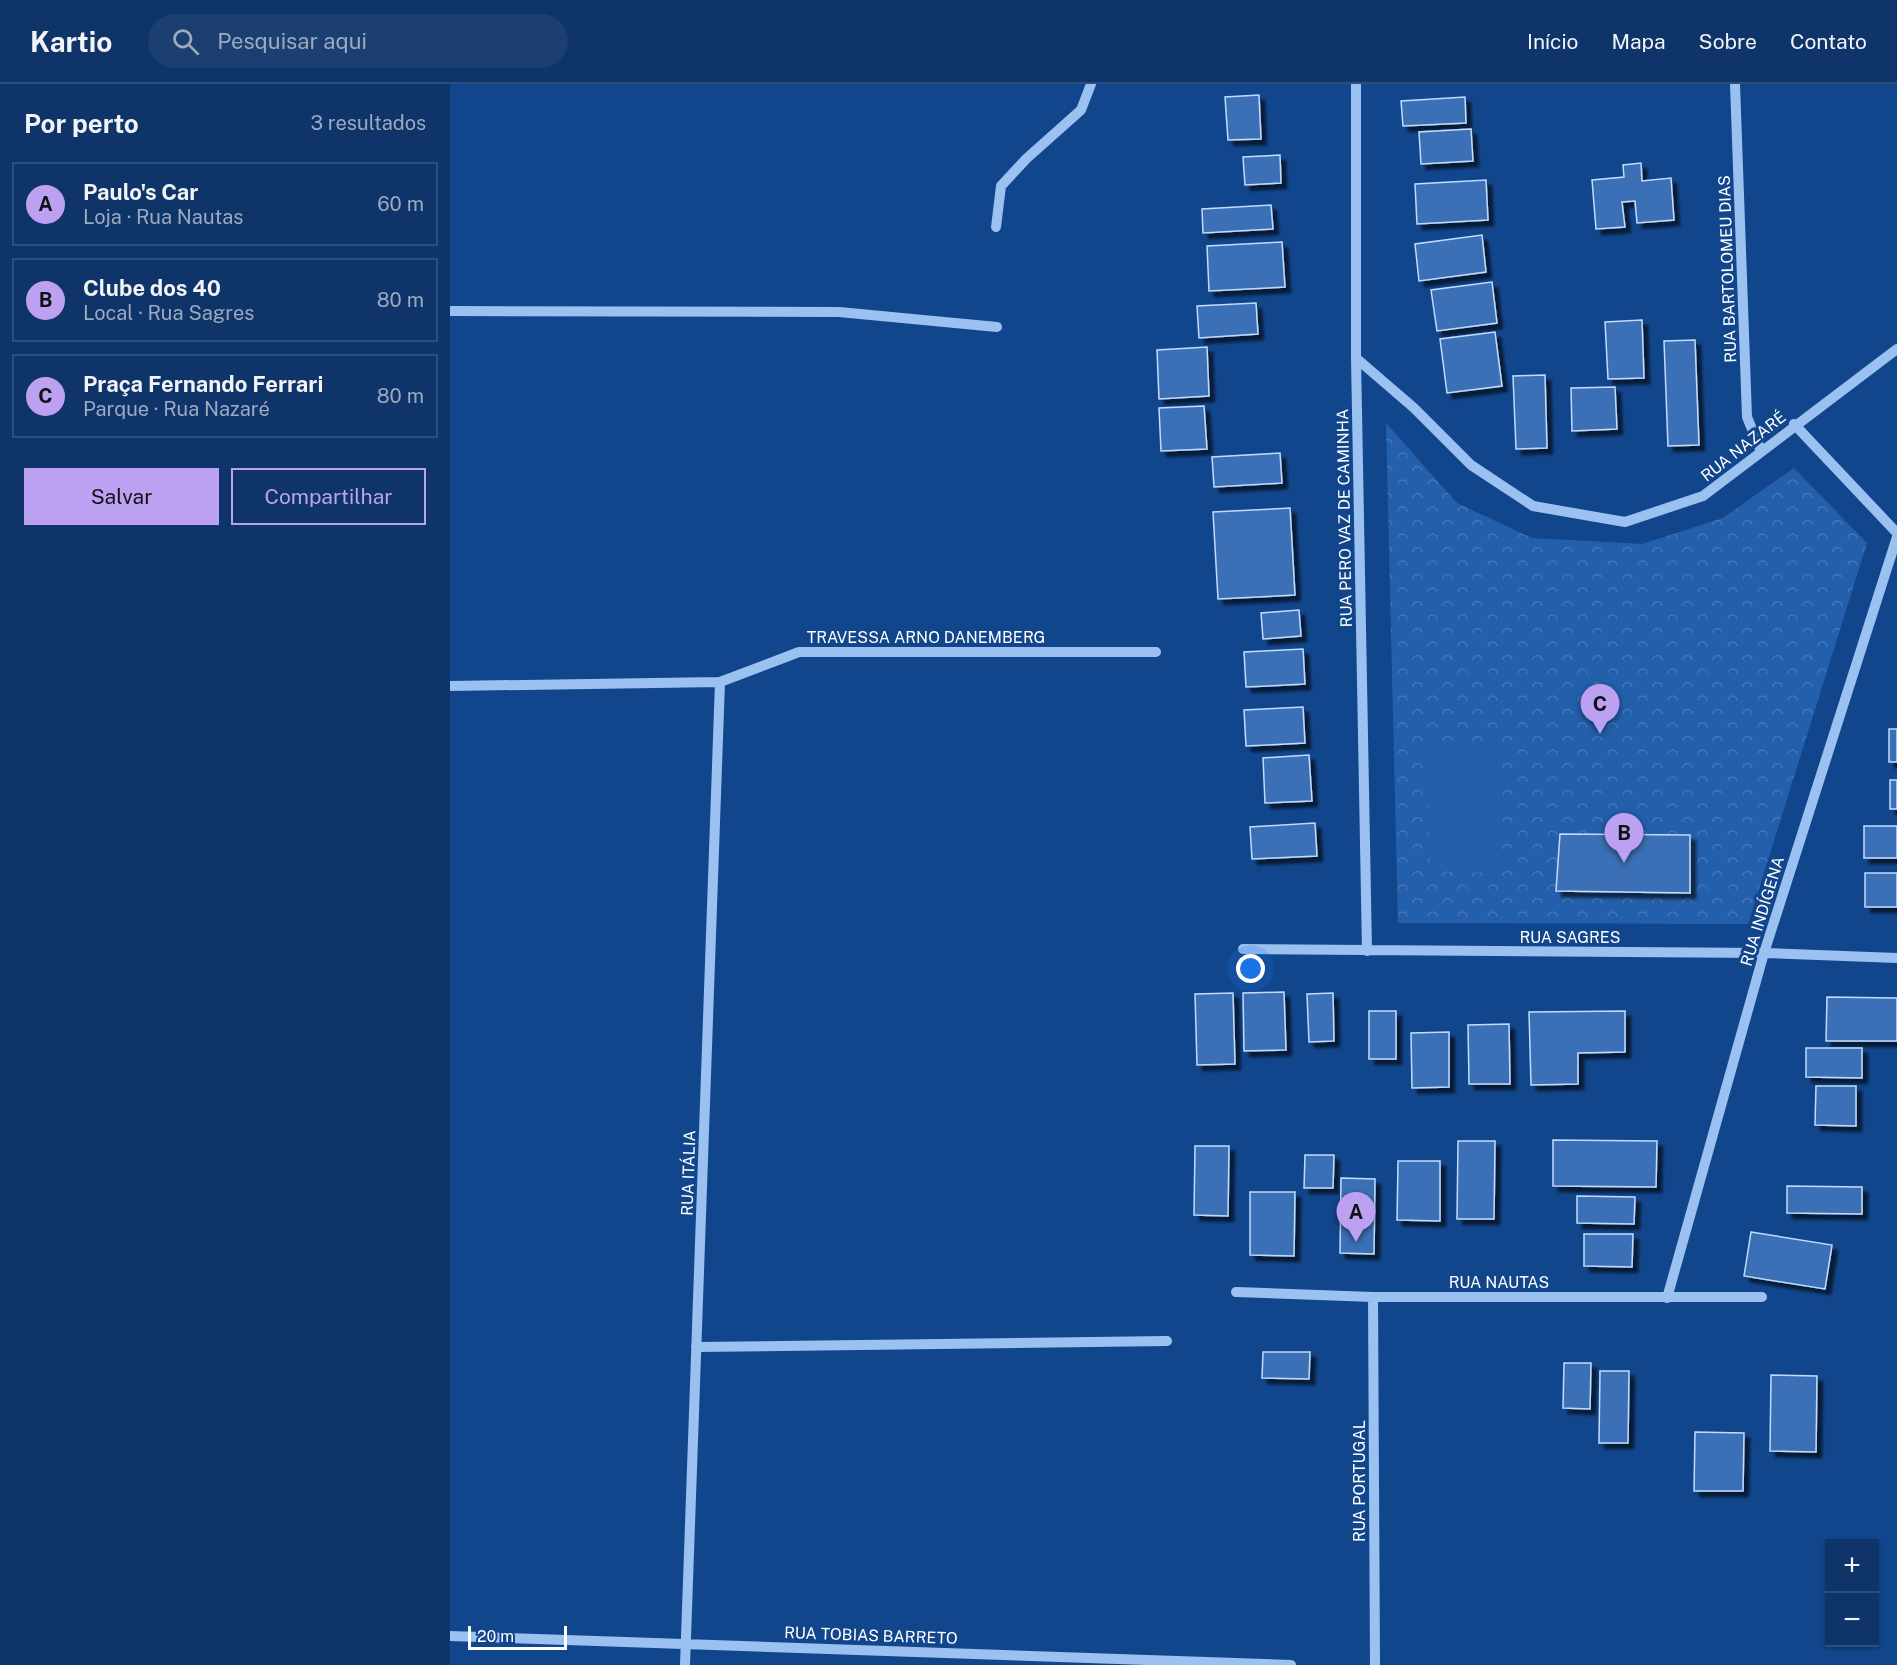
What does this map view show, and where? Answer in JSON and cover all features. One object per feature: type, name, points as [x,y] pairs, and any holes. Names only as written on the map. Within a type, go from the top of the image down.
[{"type":"street","points":[[996,227],[1001,186],[1026,159],[1080,110],[1091,84]]},
{"type":"street","name":"RUA PERO VAZ DE CAMINHA","points":[[1356,84],[1356,357],[1367,951]]},
{"type":"street","name":"RUA BARTOLOMEU DIAS","points":[[1735,84],[1747,417],[1761,451]]},
{"type":"street","points":[[450,311],[839,312],[997,327]]},
{"type":"street","name":"RUA NAZARÉ","points":[[1356,357],[1414,408],[1471,465],[1533,506],[1626,522],[1703,496],[1794,424],[1897,349]]},
{"type":"street","points":[[1794,424],[1897,535]]},
{"type":"street","name":"RUA INDÍGENA","points":[[1667,1298],[1764,953],[1897,535]]},
{"type":"street","name":"TRAVESSA ARNO DANEMBERG","points":[[450,686],[720,682],[799,652],[1156,652]]},
{"type":"street","name":"RUA ITÁLIA","points":[[686,1665],[720,682]]},
{"type":"street","name":"RUA SAGRES","points":[[1243,950],[1764,953],[1897,958]]},
{"type":"street","name":"RUA NAUTAS","points":[[1236,1292],[1373,1297],[1762,1297]]},
{"type":"street","name":"RUA PORTUGAL","points":[[1373,1297],[1375,1665]]},
{"type":"street","points":[[696,1347],[1167,1341]]},
{"type":"street","name":"RUA TOBIAS BARRETO","points":[[450,1636],[1291,1665]]},
{"type":"green space","points":[[1386,423],[1457,503],[1532,538],[1642,544],[1723,518],[1794,468],[1867,543],[1748,924],[1398,923]]},
{"type":"green space","points":[[1500,742],[1503,873],[1431,871],[1426,743]]},
{"type":"building","points":[[1259,95],[1261,139],[1228,140],[1225,97]]},
{"type":"building","points":[[1465,97],[1466,123],[1403,126],[1401,101]]},
{"type":"building","points":[[1471,129],[1473,161],[1421,164],[1419,132]]},
{"type":"building","points":[[1280,155],[1281,183],[1245,185],[1243,157]]},
{"type":"building","points":[[1641,163],[1642,181],[1671,178],[1674,220],[1637,223],[1635,201],[1622,202],[1625,227],[1596,229],[1592,180],[1624,177],[1623,165]]},
{"type":"building","points":[[1486,180],[1488,220],[1417,224],[1415,184]]},
{"type":"building","points":[[1271,205],[1273,229],[1203,233],[1202,209]]},
{"type":"building","points":[[1482,235],[1486,272],[1419,281],[1415,244]]},
{"type":"building","points":[[1282,242],[1285,287],[1209,291],[1207,246]]},
{"type":"building","points":[[1492,282],[1497,323],[1437,331],[1431,290]]},
{"type":"building","points":[[1256,303],[1258,334],[1199,338],[1197,306]]},
{"type":"building","points":[[1642,320],[1644,378],[1608,379],[1605,322]]},
{"type":"building","points":[[1495,332],[1502,386],[1447,393],[1440,339]]},
{"type":"building","points":[[1695,340],[1699,445],[1668,446],[1664,341]]},
{"type":"building","points":[[1207,347],[1209,396],[1159,399],[1157,350]]},
{"type":"building","points":[[1545,375],[1547,448],[1516,449],[1513,376]]},
{"type":"building","points":[[1615,387],[1617,429],[1572,431],[1571,388]]},
{"type":"building","points":[[1204,406],[1207,449],[1161,451],[1159,408]]},
{"type":"building","points":[[1280,453],[1282,483],[1214,487],[1212,457]]},
{"type":"building","points":[[1290,508],[1295,595],[1218,599],[1213,512]]},
{"type":"building","points":[[1299,610],[1301,636],[1263,639],[1261,613]]},
{"type":"building","points":[[1303,649],[1305,684],[1246,687],[1244,652]]},
{"type":"building","points":[[1303,707],[1305,743],[1246,746],[1244,710]]},
{"type":"building","points":[[1889,729],[1897,729],[1897,762],[1889,762]]},
{"type":"building","points":[[1309,755],[1312,801],[1265,803],[1263,758]]},
{"type":"building","points":[[1890,780],[1897,780],[1897,809],[1890,809]]},
{"type":"building","points":[[1315,823],[1317,856],[1252,859],[1250,827]]},
{"type":"building","points":[[1864,826],[1897,826],[1897,858],[1864,858]]},
{"type":"building","points":[[1560,834],[1690,835],[1690,893],[1556,891]]},
{"type":"building","points":[[1865,873],[1897,873],[1897,907],[1865,907]]},
{"type":"building","points":[[1284,992],[1286,1050],[1244,1051],[1243,993]]},
{"type":"building","points":[[1233,993],[1235,1064],[1197,1065],[1195,994]]},
{"type":"building","points":[[1333,993],[1334,1041],[1309,1042],[1307,994]]},
{"type":"building","points":[[1827,997],[1897,998],[1897,1041],[1826,1041]]},
{"type":"building","points":[[1369,1011],[1396,1011],[1396,1059],[1369,1059]]},
{"type":"building","points":[[1625,1011],[1625,1052],[1578,1053],[1578,1084],[1531,1085],[1529,1012]]},
{"type":"building","points":[[1509,1024],[1510,1084],[1469,1084],[1468,1025]]},
{"type":"building","points":[[1449,1032],[1449,1087],[1412,1088],[1411,1033]]},
{"type":"building","points":[[1806,1048],[1862,1048],[1862,1078],[1806,1077]]},
{"type":"building","points":[[1816,1086],[1856,1086],[1856,1126],[1815,1125]]},
{"type":"building","points":[[1553,1140],[1657,1141],[1656,1187],[1553,1186]]},
{"type":"building","points":[[1458,1141],[1495,1141],[1494,1219],[1457,1219]]},
{"type":"building","points":[[1195,1146],[1229,1146],[1228,1216],[1194,1215]]},
{"type":"building","points":[[1305,1155],[1334,1155],[1333,1188],[1304,1188]]},
{"type":"building","points":[[1398,1161],[1440,1161],[1440,1221],[1397,1220]]},
{"type":"building","points":[[1341,1178],[1375,1179],[1374,1254],[1340,1253]]},
{"type":"building","points":[[1787,1186],[1862,1187],[1862,1214],[1787,1213]]},
{"type":"building","points":[[1250,1192],[1295,1192],[1294,1256],[1250,1255]]},
{"type":"building","points":[[1577,1196],[1635,1197],[1634,1224],[1577,1223]]},
{"type":"building","points":[[1751,1232],[1832,1245],[1825,1289],[1744,1276]]},
{"type":"building","points":[[1584,1234],[1633,1234],[1632,1267],[1584,1266]]},
{"type":"building","points":[[1263,1352],[1310,1352],[1309,1379],[1262,1378]]},
{"type":"building","points":[[1564,1363],[1591,1363],[1590,1409],[1563,1408]]},
{"type":"building","points":[[1600,1371],[1629,1371],[1628,1443],[1599,1443]]},
{"type":"building","points":[[1771,1375],[1817,1376],[1816,1452],[1770,1451]]},
{"type":"building","points":[[1695,1432],[1744,1433],[1743,1491],[1694,1491]]},
{"type":"place","name":"Praça Fernando Ferrari","points":[[1600,734]]},
{"type":"place","name":"Clube dos 40","points":[[1624,863]]},
{"type":"place","name":"Paulo's Car","points":[[1356,1242]]}]
